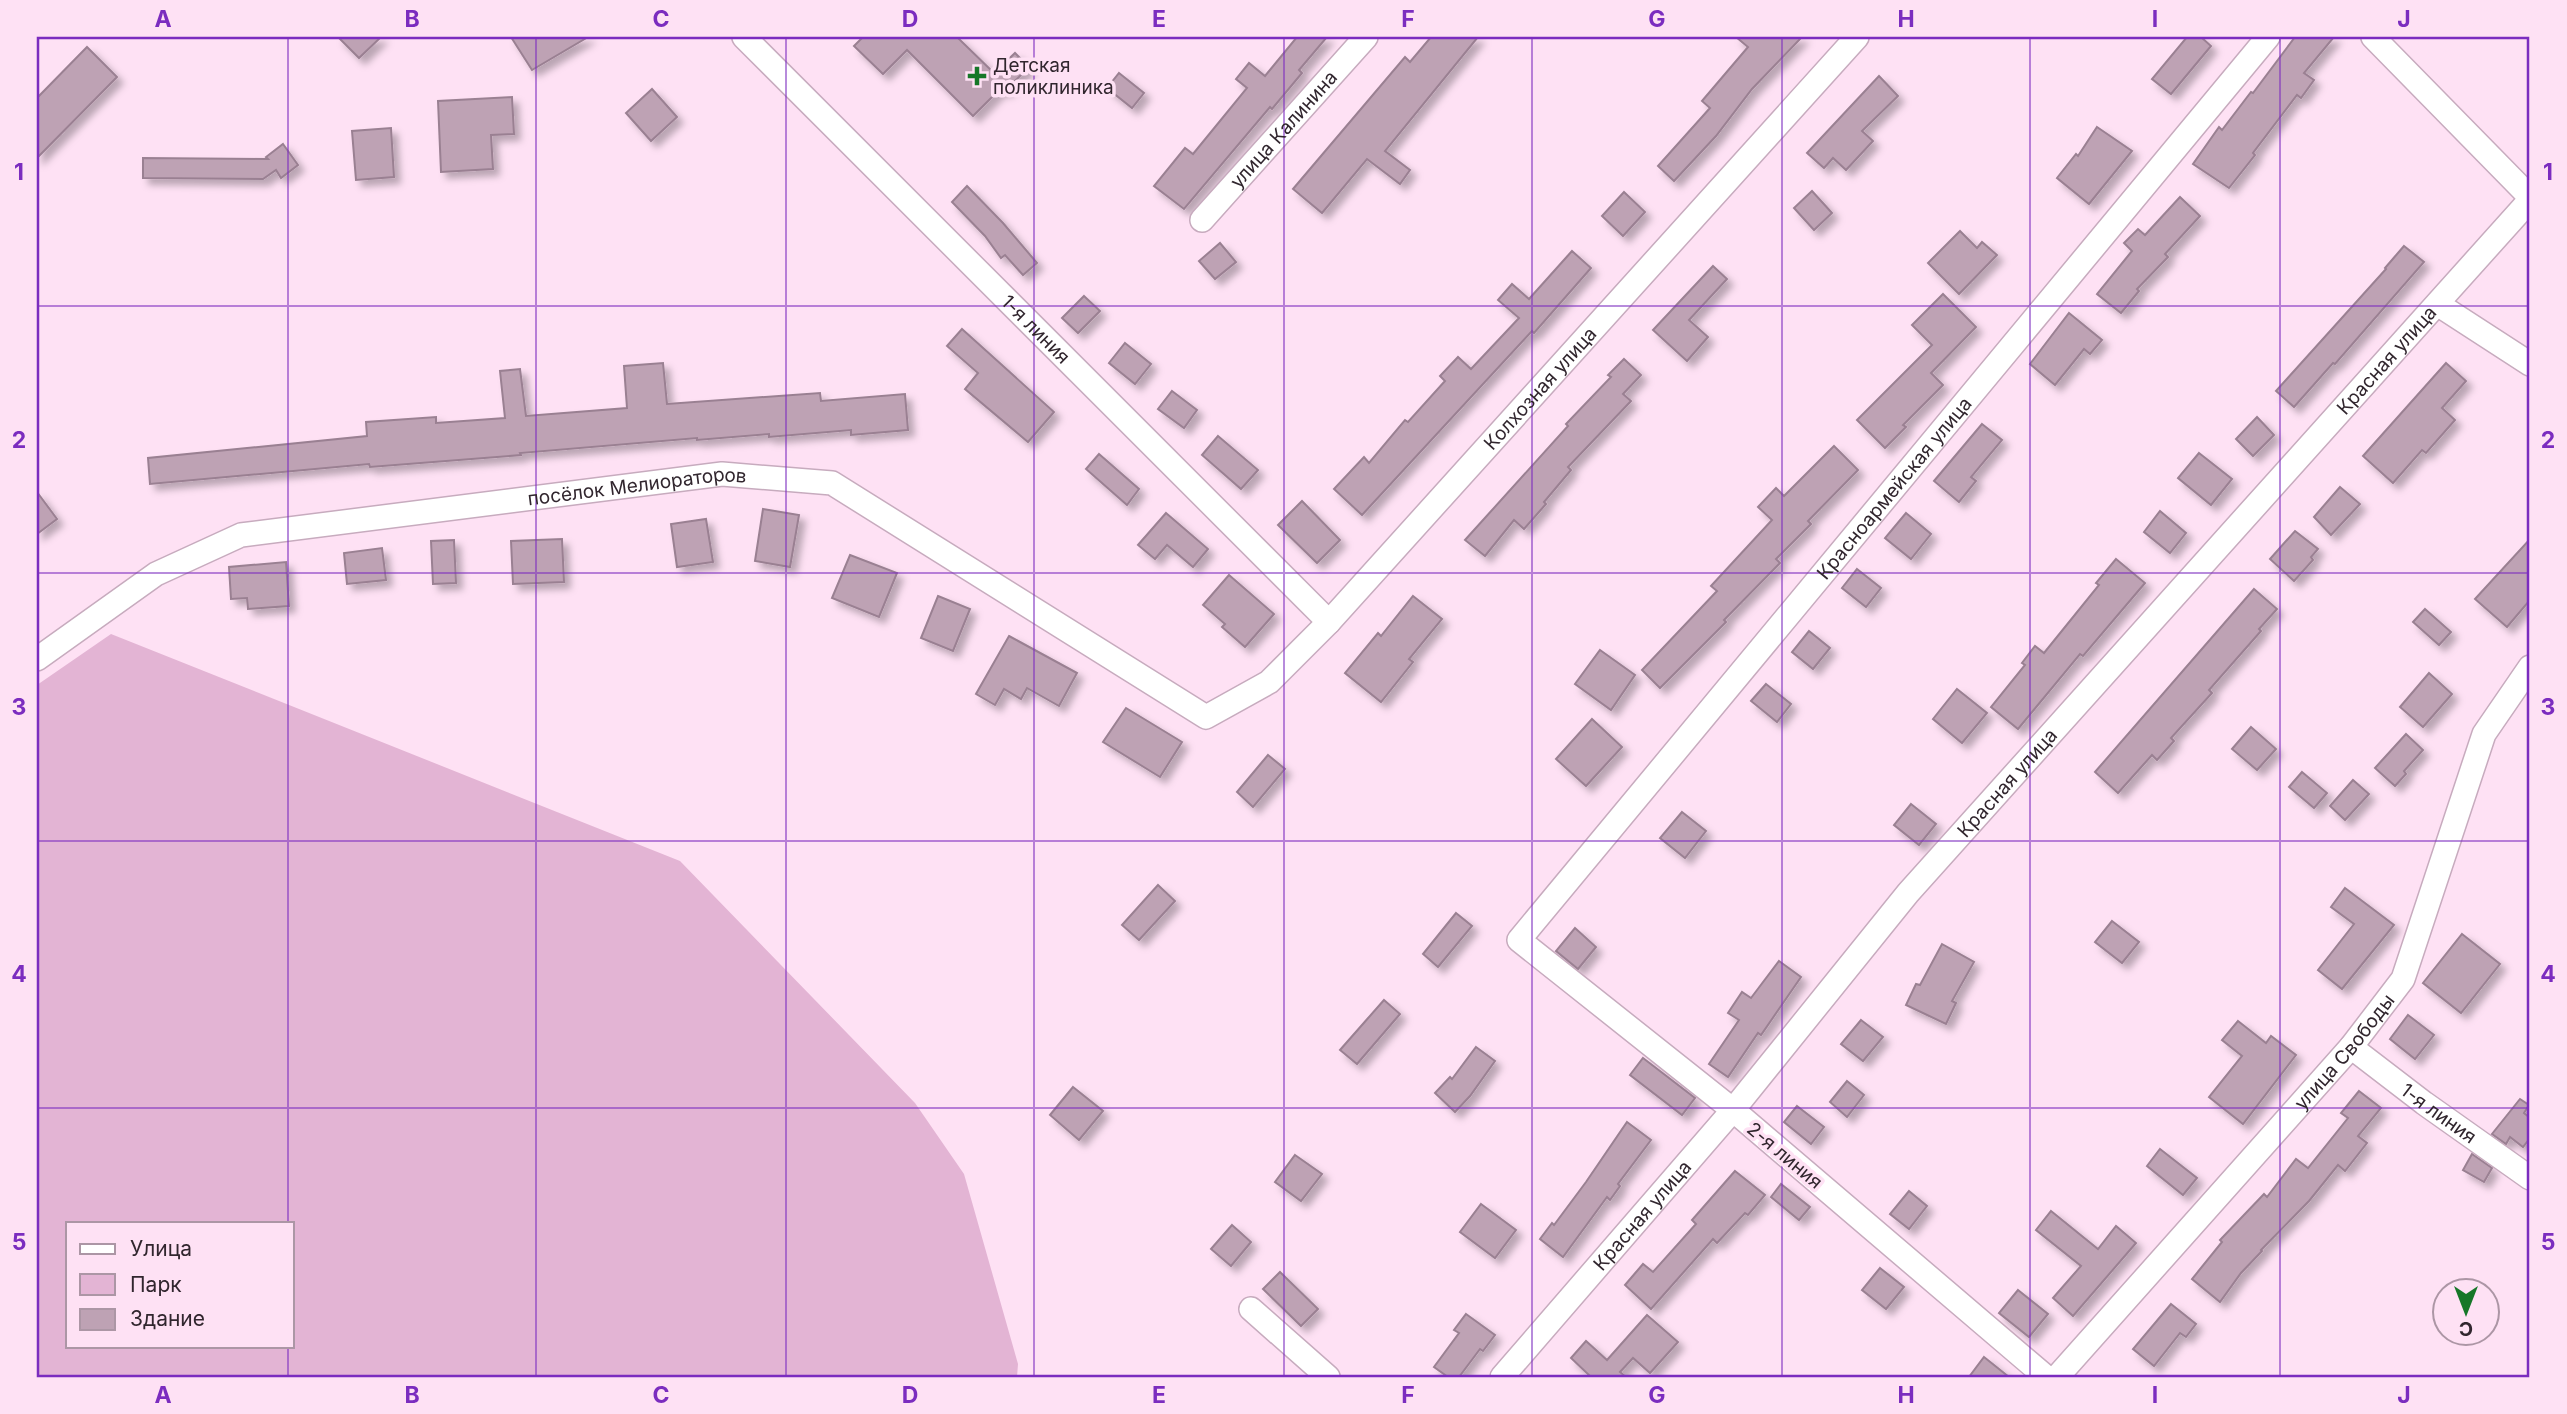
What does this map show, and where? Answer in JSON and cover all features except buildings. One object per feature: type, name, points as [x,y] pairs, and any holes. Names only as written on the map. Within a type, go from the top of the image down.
[{"type":"street","name":"1-я линия","points":[[744,37],[1329,622]]},
{"type":"street","name":"улица Калинина","points":[[1202,220],[1366,37]]},
{"type":"street","name":"Колхозная улица","points":[[1206,717],[1269,682],[1329,622],[1857,37]]},
{"type":"street","name":"Красноармейская улица","points":[[1519,940],[2268,37]]},
{"type":"street","points":[[2373,37],[2530,199]]},
{"type":"street","name":"Красная улица","points":[[1502,1377],[1732,1110],[1908,893],[2439,305],[2530,199]]},
{"type":"street","points":[[2439,305],[2530,365]]},
{"type":"street","name":"посёлок Мелиораторов","points":[[37,659],[156,574],[241,535],[722,474],[832,483],[1206,717]]},
{"type":"street","name":"улица Свободы","points":[[2057,1377],[2351,1047],[2403,979],[2484,734],[2530,667]]},
{"type":"street","name":"2-я линия","points":[[1519,940],[1732,1110],[2046,1377]]},
{"type":"street","name":"1-я линия","points":[[2351,1047],[2530,1178]]},
{"type":"street","points":[[1251,1308],[1328,1377]]},
{"type":"green space","points":[[111,634],[680,861],[915,1103],[964,1174],[1018,1364],[1017,1377],[37,1377],[37,685]]},
{"type":"place","name":"Детская поликлиника","points":[[977,76]]}]
